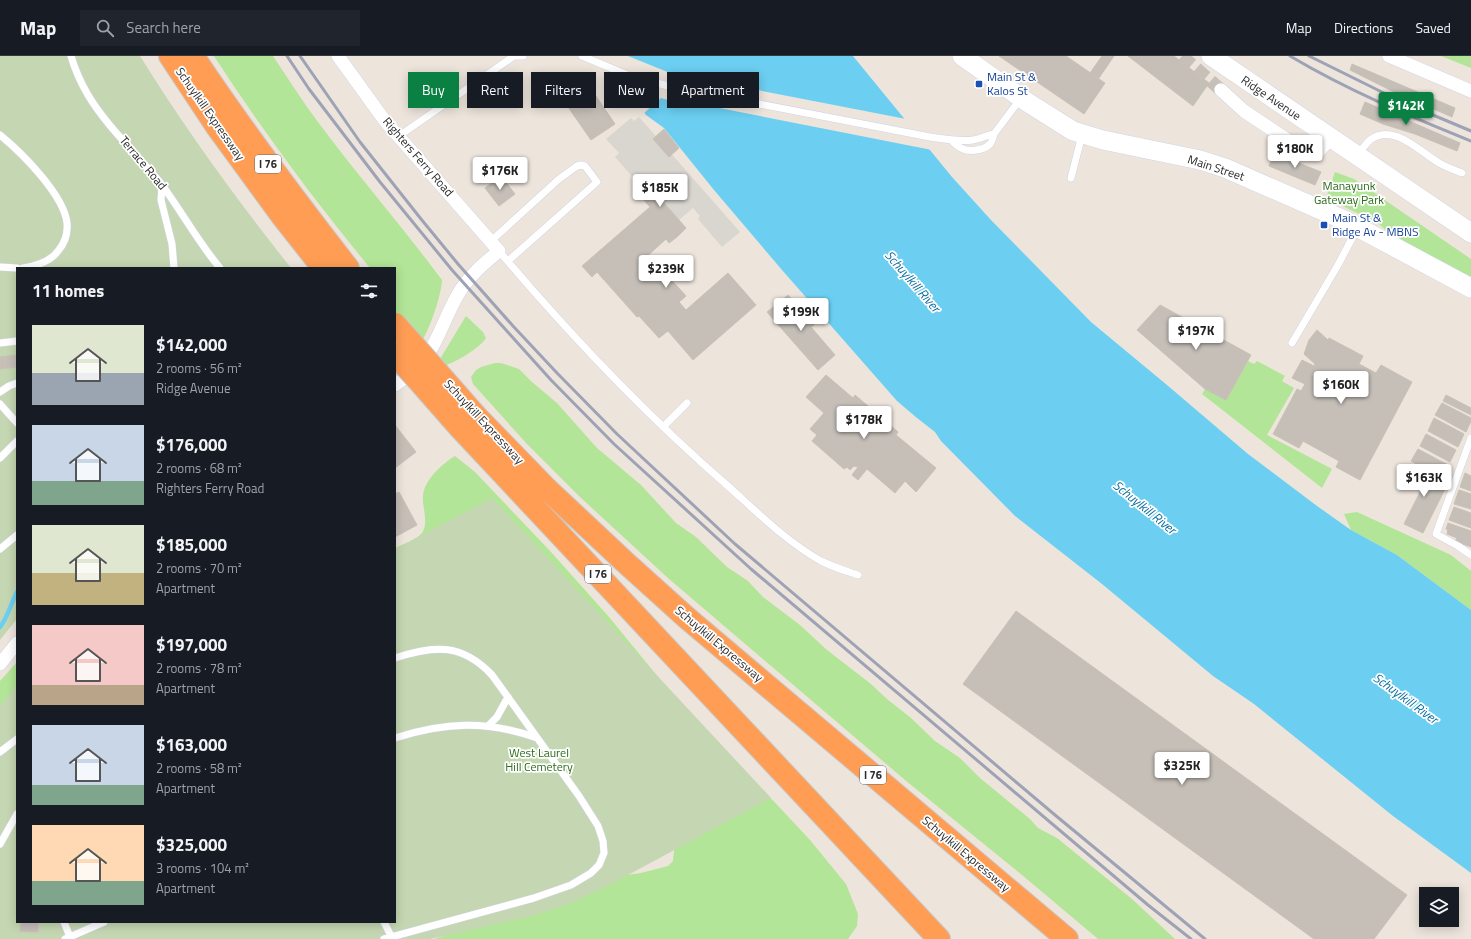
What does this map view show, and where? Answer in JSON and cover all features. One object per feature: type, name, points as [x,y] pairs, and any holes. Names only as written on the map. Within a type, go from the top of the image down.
[{"type":"highway","name":"Schuylkill Expressway","points":[[170,56],[217,127],[282,216],[322,267]]},
{"type":"highway","name":"Schuylkill Expressway","points":[[193,56],[236,119],[295,200],[347,267]]},
{"type":"highway","name":"Schuylkill Expressway","points":[[396,325],[469,422],[939,939]]},
{"type":"highway","name":"Schuylkill Expressway","points":[[396,355],[469,422],[547,489],[626,563],[688,618],[1063,937]]},
{"type":"street","name":"Righters Ferry Road","points":[[338,56],[385,121],[499,251]]},
{"type":"street","name":"Main Street","points":[[962,56],[1021,98],[1063,125],[1082,134],[1212,164],[1318,208],[1358,227],[1471,288]]},
{"type":"street","name":"Ridge Avenue","points":[[1211,56],[1471,233]]},
{"type":"street","points":[[1389,56],[1471,90]]},
{"type":"street","points":[[1221,90],[1248,114],[1306,153],[1316,154],[1331,138]]},
{"type":"street","points":[[396,384],[417,367],[428,354],[453,302],[462,287],[479,268],[499,251]]},
{"type":"street","points":[[0,664],[16,644]]},
{"type":"lane","name":"Terrace Road","points":[[70,56],[88,96],[103,116],[162,185],[205,249],[219,267]]},
{"type":"lane","points":[[399,136],[514,56],[523,56]]},
{"type":"lane","points":[[585,57],[630,76],[672,87],[951,140],[974,140],[994,134]]},
{"type":"lane","points":[[951,140],[960,148],[965,150],[982,149],[988,146],[993,140],[994,134],[1021,98]]},
{"type":"lane","points":[[1071,178],[1082,134]]},
{"type":"lane","points":[[0,135],[21,153],[45,181],[62,207],[67,223],[66,239],[56,254],[40,264],[27,267]]},
{"type":"lane","points":[[1358,156],[1371,139],[1378,136],[1392,136],[1402,138],[1438,162],[1462,173]]},
{"type":"lane","points":[[581,164],[585,166],[597,182],[499,251],[559,179],[581,164]]},
{"type":"lane","points":[[162,185],[161,200],[172,244],[174,267]]},
{"type":"lane","points":[[1292,343],[1358,227]]},
{"type":"lane","points":[[499,251],[608,371],[663,427],[715,475],[804,550],[822,562],[858,575]]},
{"type":"lane","points":[[0,267],[16,268]]},
{"type":"lane","points":[[0,343],[16,341]]},
{"type":"lane","points":[[0,392],[16,382]]},
{"type":"lane","points":[[663,427],[687,403]]},
{"type":"lane","points":[[0,404],[16,422]]},
{"type":"lane","points":[[1471,438],[1436,534],[1471,555]]},
{"type":"lane","points":[[0,458],[16,442]]},
{"type":"lane","points":[[0,549],[16,537]]},
{"type":"lane","points":[[384,923],[388,938],[534,898],[571,885],[590,873],[599,865],[604,853],[603,842],[598,826],[579,796],[492,674],[481,663],[467,655],[438,649],[423,650],[396,658]]},
{"type":"lane","points":[[488,726],[497,717],[508,697]]},
{"type":"lane","points":[[396,738],[442,727],[488,726],[507,729],[537,738]]},
{"type":"lane","points":[[0,752],[16,740]]},
{"type":"lane","points":[[0,844],[16,816]]},
{"type":"lane","points":[[64,923],[68,938],[102,923]]},
{"type":"green space","points":[[0,56],[140,56],[175,111],[212,164],[290,267],[16,267],[16,620],[0,640]]},
{"type":"green space","points":[[214,56],[273,56],[318,122],[442,280],[436,308],[419,347],[396,370],[396,267],[369,267],[329,217],[251,111]]},
{"type":"green space","points":[[1441,56],[1471,56],[1471,68]]},
{"type":"green space","name":"Manayunk Gateway Park","points":[[1335,172],[1354,179],[1471,259],[1471,277],[1391,235],[1378,223],[1326,198]]},
{"type":"green space","points":[[466,316],[483,332],[486,338],[479,346],[467,354],[444,366],[440,359]]},
{"type":"green space","points":[[1248,361],[1254,364],[1257,361],[1285,376],[1282,381],[1294,388],[1267,435],[1332,469],[1322,488],[1202,394],[1205,389],[1226,400]]},
{"type":"green space","points":[[495,363],[501,363],[519,369],[557,403],[597,448],[641,485],[676,523],[696,537],[727,567],[748,581],[763,597],[800,625],[827,650],[871,684],[911,718],[935,741],[960,758],[980,778],[1030,819],[1038,828],[1057,838],[1132,899],[1175,939],[1098,939],[905,780],[669,579],[580,497],[527,444],[473,384],[471,377],[476,370]]},
{"type":"green space","points":[[455,456],[475,472],[551,552],[609,617],[672,694],[810,840],[846,884],[858,914],[857,926],[848,939],[434,939],[513,912],[598,879],[641,873],[668,866],[673,861],[675,842],[396,626],[396,548],[413,540],[422,533],[425,525],[423,500],[424,490],[430,478],[445,463]]},
{"type":"green space","name":"West Laurel Hill Cemetery","points":[[492,498],[771,798],[602,889],[573,902],[536,915],[430,939],[0,939],[0,706],[16,686],[16,923],[396,923],[396,548]]},
{"type":"green space","points":[[1357,512],[1451,555],[1471,571],[1471,610],[1397,555],[1351,530],[1344,514]]},
{"type":"green space","points":[[16,663],[16,724],[0,737],[0,681]]},
{"type":"shaded area","points":[[639,117],[740,232],[722,247],[698,219],[700,216],[693,208],[679,220],[643,179],[638,183],[615,157],[619,153],[606,139],[631,118],[634,121]]},
{"type":"water","name":"Schuylkill River","points":[[605,56],[853,56],[952,177],[991,220],[1091,322],[1248,454],[1351,530],[1397,555],[1471,610],[1471,873],[1393,816],[1254,704],[1213,676],[1102,584],[1015,516],[941,441],[935,432],[897,401],[782,270],[664,128],[646,115],[641,108],[659,108],[659,72],[616,72]],"holes":[[[788,97],[810,122],[806,125],[784,100]]]},
{"type":"pier","points":[[603,56],[628,56],[668,72],[667,100],[661,98],[659,100],[659,72],[614,72]]},
{"type":"pier","points":[[759,90],[906,119],[932,150],[719,108],[759,108]]},
{"type":"pier","points":[[639,108],[650,108],[643,114]]},
{"type":"building","points":[[999,56],[1066,56],[1105,83],[1084,114]]},
{"type":"building","points":[[1102,56],[1114,56],[1099,78],[1090,73]]},
{"type":"building","points":[[1128,56],[1174,56],[1209,83],[1193,106]]},
{"type":"building","points":[[1352,64],[1455,108],[1452,117],[1390,90],[1350,70]]},
{"type":"building","points":[[596,96],[615,124],[591,140],[569,108],[596,108]]},
{"type":"building","points":[[1365,102],[1460,143],[1457,151],[1360,114]]},
{"type":"building","points":[[664,129],[679,148],[669,157],[653,139]]},
{"type":"building","points":[[1274,153],[1321,172],[1315,185],[1269,166]]},
{"type":"building","points":[[501,176],[515,194],[499,206],[485,188]]},
{"type":"building","points":[[643,179],[686,228],[677,237],[633,188]]},
{"type":"building","points":[[650,207],[677,237],[669,243],[666,239],[643,260],[660,279],[666,274],[686,296],[679,302],[686,310],[728,273],[756,305],[693,360],[668,331],[659,338],[639,316],[637,317],[597,272],[592,277],[582,266]]},
{"type":"building","points":[[788,295],[814,325],[811,327],[835,355],[818,370],[767,312]]},
{"type":"building","points":[[1160,305],[1251,355],[1226,400],[1205,389],[1137,330]]},
{"type":"building","points":[[1317,330],[1328,340],[1329,338],[1363,356],[1359,364],[1376,373],[1381,365],[1412,382],[1360,480],[1336,467],[1339,461],[1303,441],[1299,448],[1273,434],[1297,389],[1301,391],[1305,384],[1292,378],[1302,360],[1314,366],[1315,364],[1304,354],[1309,340]]},
{"type":"building","points":[[16,355],[16,367],[0,369],[0,357]]},
{"type":"building","points":[[826,375],[853,398],[855,395],[868,406],[866,409],[887,428],[890,425],[898,432],[896,435],[936,468],[916,492],[905,481],[895,493],[867,469],[858,480],[852,475],[858,467],[854,466],[850,470],[847,467],[844,469],[812,441],[817,435],[810,429],[824,413],[806,397]]},
{"type":"building","points":[[1446,395],[1471,408],[1471,415],[1443,401]]},
{"type":"building","points":[[1442,403],[1471,418],[1466,432],[1435,415]]},
{"type":"building","points":[[1434,418],[1464,434],[1458,447],[1428,431]]},
{"type":"building","points":[[396,426],[416,452],[396,467]]},
{"type":"building","points":[[1426,434],[1456,450],[1450,462],[1420,446]]},
{"type":"building","points":[[1418,449],[1448,465],[1441,478],[1411,461]]},
{"type":"building","points":[[1410,464],[1448,483],[1423,533],[1404,524],[1423,486],[1404,477]]},
{"type":"building","points":[[1465,473],[1471,476],[1471,491],[1460,487]]},
{"type":"building","points":[[1459,490],[1471,494],[1471,509],[1454,504]]},
{"type":"building","points":[[399,492],[417,525],[396,536],[396,494]]},
{"type":"building","points":[[1454,507],[1471,513],[1471,528],[1449,520]]},
{"type":"building","points":[[1448,523],[1471,531],[1471,547],[1455,541],[1457,538],[1447,534],[1448,530],[1446,529]]},
{"type":"building","points":[[1016,611],[1407,895],[1374,939],[1314,939],[963,684]]},
{"type":"building","points":[[21,923],[38,923],[38,932],[20,931]]},
{"type":"waterway","points":[[0,627],[16,594]]},
{"type":"tunnel","points":[[1182,56],[1221,90]]},
{"type":"railway","points":[[287,56],[309,89],[380,182],[452,270],[551,380],[614,444],[751,569],[1148,905],[1191,939]]},
{"type":"railway","points":[[300,56],[360,142],[458,264],[513,326],[617,434],[735,544],[1055,815],[1205,939]]},
{"type":"railway","points":[[1290,56],[1356,91],[1471,141]]},
{"type":"railway","points":[[1309,56],[1402,102],[1471,131]]},
{"type":"place","name":"Main St & Kalos St","points":[[979,84]]},
{"type":"place","name":"Main St & Ridge Av - MBNS","points":[[1324,225]]}]
